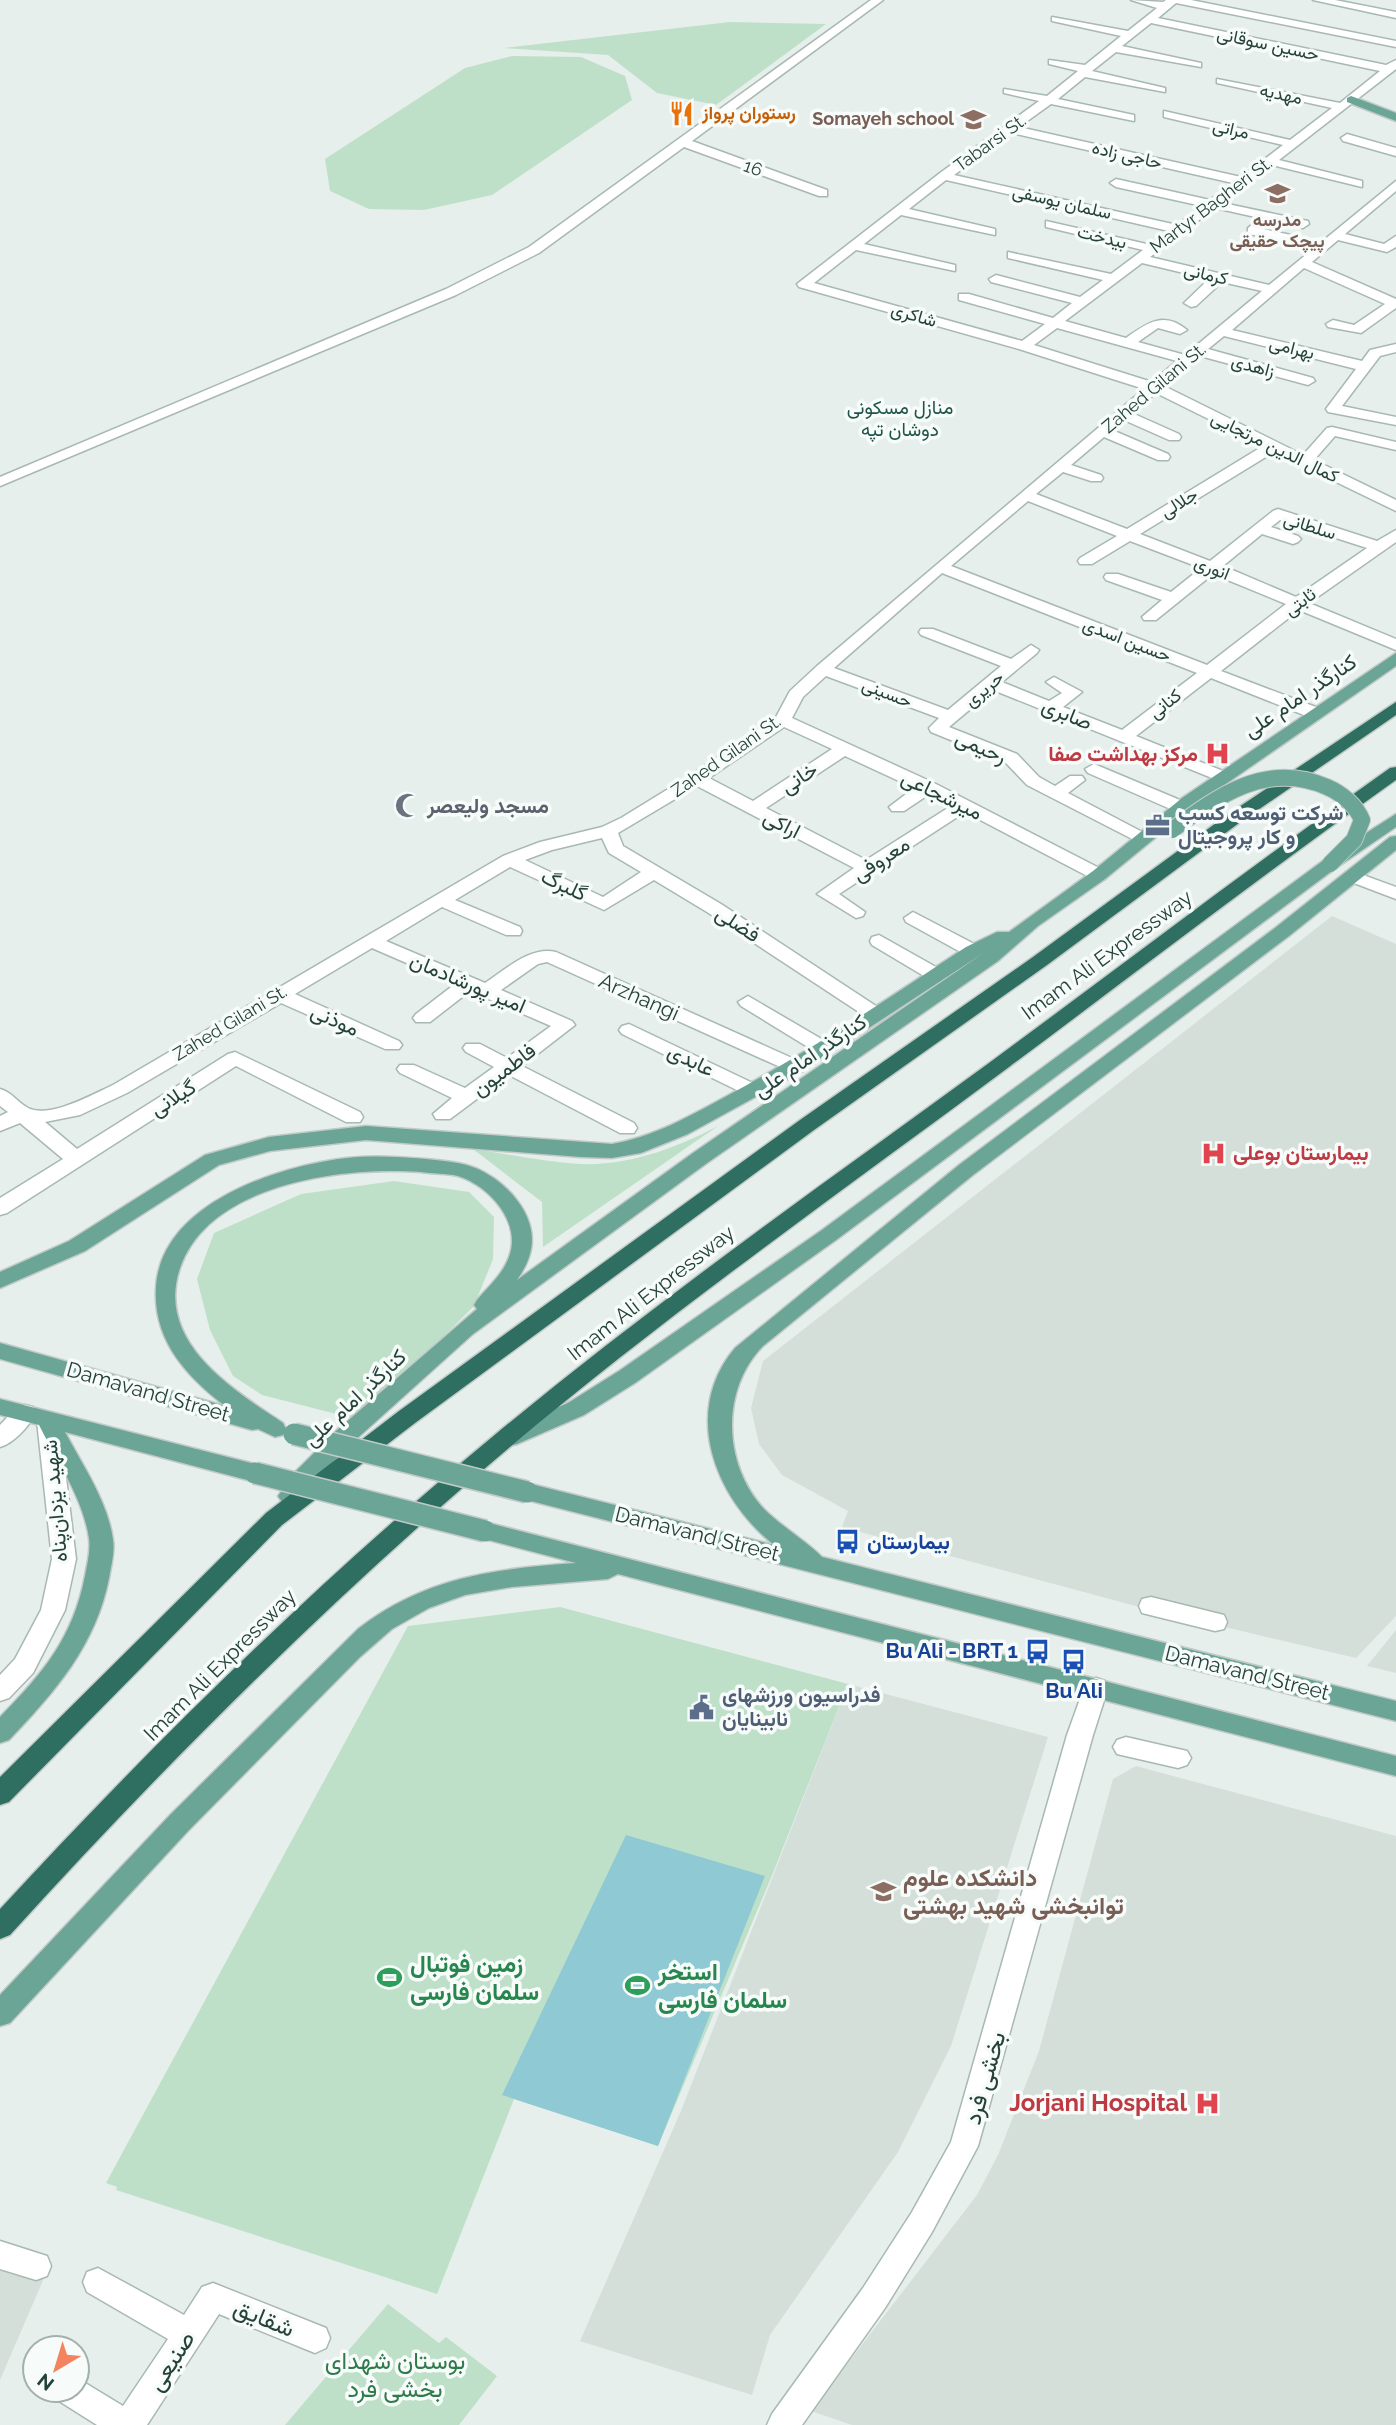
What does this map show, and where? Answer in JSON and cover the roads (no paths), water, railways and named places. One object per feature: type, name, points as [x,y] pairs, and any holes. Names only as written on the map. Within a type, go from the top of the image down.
[{"type":"highway","name":"Imam Ali Expressway","points":[[0,1794],[274,1519],[546,1314],[1140,889],[1233,819],[1396,707]]},
{"type":"highway","name":"Imam Ali Expressway","points":[[0,1927],[188,1729],[310,1610],[503,1441],[602,1361],[816,1198],[1396,772]]},
{"type":"main road","points":[[1346,103],[1396,117]]},
{"type":"main road","name":"کنارگذر امام علی","points":[[274,1519],[303,1478],[344,1437],[465,1329],[700,1158],[969,974],[1031,922],[1122,857],[1181,807],[1396,658]]},
{"type":"main road","points":[[1122,857],[1172,830],[1240,785],[1259,779],[1283,778],[1312,781],[1335,790],[1349,800],[1360,814],[1362,823],[1358,833],[1330,864]]},
{"type":"main road","points":[[503,1441],[576,1409],[628,1377],[829,1235],[1330,864],[1396,819]]},
{"type":"main road","points":[[813,1562],[771,1530],[747,1505],[734,1486],[719,1431],[728,1384],[738,1361],[755,1340],[966,1170],[1396,841]]},
{"type":"main road","points":[[0,1282],[77,1246],[212,1160],[268,1144],[366,1133],[612,1151],[641,1146],[796,1067],[973,951],[1031,922]]},
{"type":"main road","points":[[285,1431],[228,1398],[198,1373],[174,1339],[164,1298],[170,1261],[189,1230],[216,1209],[295,1175],[345,1165],[402,1164],[461,1170],[503,1197],[517,1215],[522,1248],[510,1275],[465,1329]]},
{"type":"main road","name":"Damavand Street","points":[[0,1351],[285,1431],[1396,1711]]},
{"type":"main road","points":[[0,1407],[1396,1766]]},
{"type":"main road","points":[[0,1733],[46,1685],[69,1656],[85,1626],[97,1581],[102,1541],[90,1505],[36,1417]]},
{"type":"main road","points":[[0,2014],[90,1915],[229,1772],[385,1621],[419,1601],[451,1590],[506,1579],[623,1568]]},
{"type":"street","points":[[0,482],[451,292],[534,250],[878,0]]},
{"type":"street","points":[[1136,0],[1171,2],[1396,44]]},
{"type":"street","points":[[1318,0],[1396,15]]},
{"type":"street","name":"Tabarsi St.","points":[[804,285],[944,176],[1049,100],[1171,2]]},
{"type":"street","points":[[1056,19],[1130,35]]},
{"type":"street","name":"حسین سوقانی","points":[[1148,19],[1349,61],[1392,66]]},
{"type":"street","points":[[1244,55],[1261,43]]},
{"type":"street","points":[[1113,48],[1196,65]]},
{"type":"street","points":[[1270,61],[1288,48]]},
{"type":"street","points":[[1297,67],[1315,54]]},
{"type":"street","points":[[1333,74],[1349,61]]},
{"type":"street","points":[[1053,62],[1161,90]]},
{"type":"street","name":"Martyr Bagheri St.","points":[[1024,346],[1293,144],[1392,66]]},
{"type":"street","name":"مهدیه","points":[[1221,81],[1346,103]]},
{"type":"street","points":[[1008,91],[1130,118]]},
{"type":"street","name":"مراتی","points":[[1168,114],[1293,144]]},
{"type":"street","name":"حاجی زاده","points":[[1011,129],[1244,181]]},
{"type":"street","points":[[1347,138],[1396,152]]},
{"type":"street","name":"16","points":[[683,142],[823,193]]},
{"type":"street","points":[[1270,161],[1357,184]]},
{"type":"street","name":"سلمان یوسفی","points":[[944,176],[1179,229]]},
{"type":"street","points":[[1116,183],[1310,226],[1387,248],[1396,240]]},
{"type":"street","name":"Zahed Gilani St.","points":[[22,1114],[42,1117],[62,1115],[120,1089],[509,860],[546,846],[608,831],[697,779],[783,720],[796,695],[823,669],[940,567],[1396,185]]},
{"type":"street","points":[[900,211],[990,232]]},
{"type":"street","points":[[1270,217],[1253,231],[1286,238]]},
{"type":"street","name":"بیدخت","points":[[1051,224],[1153,249]]},
{"type":"street","points":[[854,246],[950,268]]},
{"type":"street","points":[[1013,256],[1114,279]]},
{"type":"street","name":"کرمانی","points":[[1140,259],[1271,289]]},
{"type":"street","points":[[1303,263],[1396,303]]},
{"type":"street","points":[[1191,303],[1219,277]]},
{"type":"street","points":[[996,279],[1083,302]]},
{"type":"street","name":"شاکری","points":[[804,285],[1024,346],[1154,387]]},
{"type":"street","name":"زاهدی","points":[[964,297],[1128,343],[1308,381]]},
{"type":"street","points":[[1333,324],[1356,330],[1396,303]]},
{"type":"street","points":[[1128,343],[1156,323],[1180,330]]},
{"type":"street","name":"بهرامی","points":[[1221,331],[1363,366]]},
{"type":"street","points":[[1396,348],[1375,353],[1333,409],[1396,421]]},
{"type":"street","name":"کمال الدین مرتجایی","points":[[1154,387],[1396,506]]},
{"type":"street","points":[[1122,414],[1174,437]]},
{"type":"street","points":[[1102,431],[1163,457]]},
{"type":"street","points":[[1305,461],[1332,431],[1396,446]]},
{"type":"street","name":"جلالی","points":[[1086,561],[1273,446]]},
{"type":"street","points":[[1061,466],[1096,478]]},
{"type":"street","name":"انوری","points":[[1026,495],[1211,567],[1396,645]]},
{"type":"street","name":"سلطانی","points":[[1150,617],[1260,528],[1272,510],[1378,547]]},
{"type":"street","points":[[1260,528],[1293,538]]},
{"type":"street","name":"ثابتی","points":[[1206,671],[1396,535]]},
{"type":"street","name":"حسین اسدی","points":[[940,567],[1314,713]]},
{"type":"street","points":[[1112,577],[1172,598]]},
{"type":"street","points":[[926,632],[1012,665]]},
{"type":"street","name":"حریری","points":[[944,723],[1031,650]]},
{"type":"street","name":"حسینی","points":[[823,669],[944,723]]},
{"type":"street","name":"کنانی","points":[[1124,737],[1206,671]]},
{"type":"street","points":[[1052,707],[1074,692],[1054,682]]},
{"type":"street","name":"صابری","points":[[990,683],[1222,777]]},
{"type":"street","name":"میرشجاعی","points":[[783,720],[928,787],[1099,875]]},
{"type":"street","name":"رحیمی","points":[[944,723],[1011,758],[1032,781],[1142,839]]},
{"type":"street","name":"خانی","points":[[753,809],[845,748]]},
{"type":"street","points":[[1094,769],[1181,807]]},
{"type":"street","name":"اراکی","points":[[697,779],[867,868]]},
{"type":"street","points":[[1056,794],[1076,780]]},
{"type":"street","points":[[898,807],[928,787]]},
{"type":"street","name":"معروفی","points":[[856,912],[826,894],[964,805]]},
{"type":"street","name":"فضلی","points":[[608,831],[615,849],[714,908],[875,1014]]},
{"type":"street","name":"گلبرگ","points":[[509,860],[604,904],[653,872]]},
{"type":"street","points":[[1352,876],[1392,887]]},
{"type":"street","points":[[440,900],[513,931]]},
{"type":"street","points":[[913,918],[973,951]]},
{"type":"street","name":"امیر پورشادمان","points":[[371,941],[565,1025]]},
{"type":"street","points":[[878,941],[936,975]]},
{"type":"street","name":"Arzhangi","points":[[478,987],[532,960],[549,956],[796,1067]]},
{"type":"street","points":[[423,1018],[478,987]]},
{"type":"street","name":"موذنی","points":[[278,994],[392,1045]]},
{"type":"street","points":[[748,1002],[823,1048]]},
{"type":"street","name":"فاطمیون","points":[[443,1115],[565,1025]]},
{"type":"street","name":"عابدی","points":[[629,1030],[752,1090]]},
{"type":"street","points":[[473,1048],[627,1128]]},
{"type":"street","name":"گیلانی","points":[[0,1208],[235,1058],[354,1117]]},
{"type":"street","points":[[407,1069],[468,1097]]},
{"type":"street","points":[[120,1089],[124,1101],[137,1109],[157,1108]]},
{"type":"street","points":[[0,1095],[76,1159]]},
{"type":"street","points":[[0,1124],[22,1114]]},
{"type":"street","points":[[0,1439],[36,1417]]},
{"type":"street","name":"شهید یزدان‌پناه","points":[[0,1691],[24,1666],[53,1610],[64,1559],[52,1475],[36,1417]]},
{"type":"street","points":[[1151,1605],[1215,1622]]},
{"type":"street","name":"بخشی فرد","points":[[783,2425],[874,2298],[922,2222],[964,2146],[1080,1735],[1096,1688]]},
{"type":"street","points":[[1126,1747],[1178,1758]]},
{"type":"street","points":[[0,2255],[36,2266]]},
{"type":"street","points":[[98,2282],[189,2334]]},
{"type":"street","name":"صنیعی","points":[[127,2425],[213,2297]]},
{"type":"street","name":"شقایق","points":[[213,2297],[315,2338]]},
{"type":"street","points":[[91,2403],[127,2425]]},
{"type":"water","name":"استخر سلمان فارسی","points":[[626,1835],[765,1876],[658,2146],[502,2095]]},
{"type":"place","name":"رستوران پرواز","points":[[682,113]]},
{"type":"place","name":"Somayeh school","points":[[974,119]]},
{"type":"place","name":"مدرسه پیچک حقیقی","points":[[1277,193]]},
{"type":"place","name":"مرکز بهداشت صفا","points":[[1218,754]]},
{"type":"place","name":"مسجد ولیعصر","points":[[407,806]]},
{"type":"place","name":"شرکت توسعه کسب و کار پروجیتال","points":[[1158,825]]},
{"type":"place","name":"بیمارستان بوعلی","points":[[1213,1153]]},
{"type":"place","name":"بیمارستان","points":[[847,1542]]},
{"type":"place","name":"Bu Ali - BRT 1","points":[[1038,1651]]},
{"type":"place","name":"Bu Ali","points":[[1074,1662]]},
{"type":"place","name":"فدراسیون ورزشهای نابینایان","points":[[702,1707]]},
{"type":"place","name":"دانشکده علوم توانبخشی شهید بهشتی","points":[[883,1892]]},
{"type":"place","name":"زمین فوتبال سلمان فارسی","points":[[390,1978]]},
{"type":"place","name":"استخر سلمان فارسی","points":[[638,1986]]},
{"type":"place","name":"Jorjani Hospital","points":[[1207,2103]]},
{"type":"district","name":"منازل مسکونی دوشان تپه","points":[[900,418]]},
{"type":"park label","name":"بوستان شهدای بخشی فرد","points":[[395,2375]]}]
